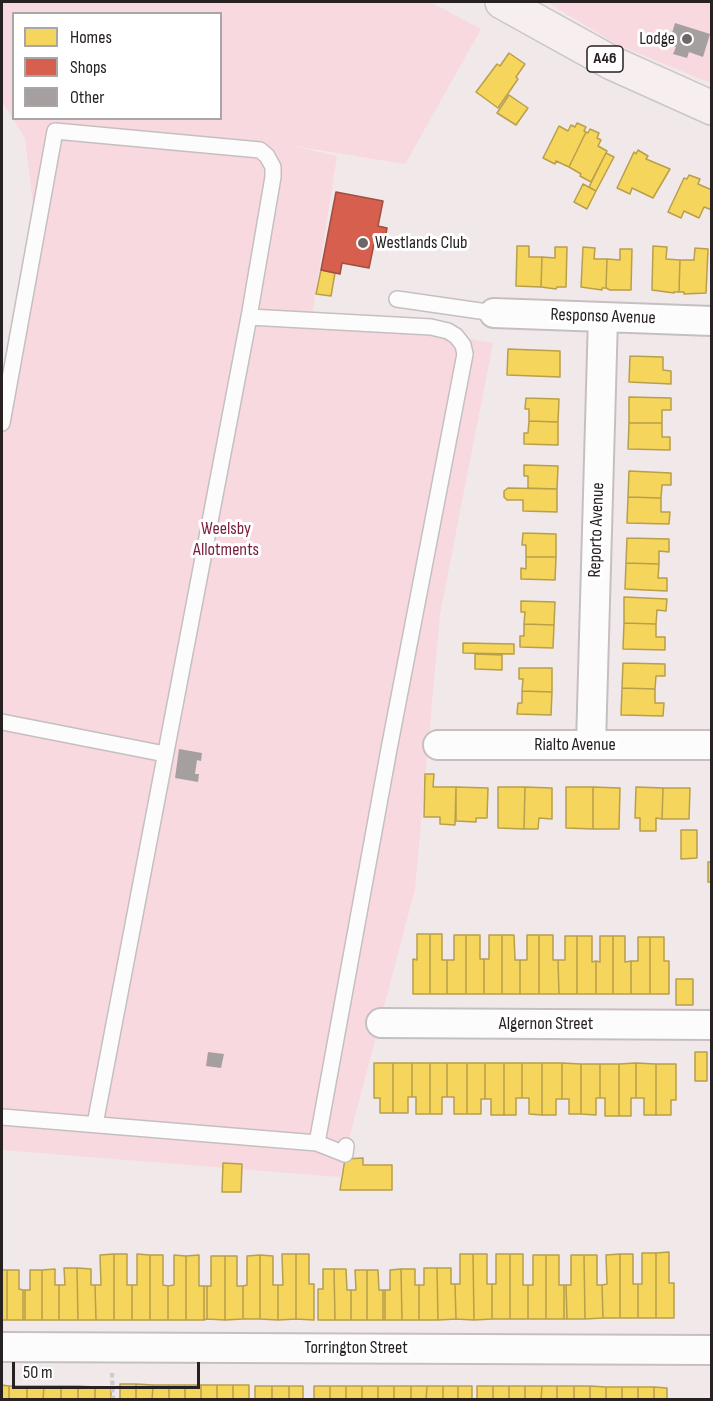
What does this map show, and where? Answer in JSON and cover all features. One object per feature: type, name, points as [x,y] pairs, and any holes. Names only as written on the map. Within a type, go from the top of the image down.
[{"type":"main road","name":"A46","points":[[502,2],[612,63],[711,103]]},
{"type":"street","name":"Responso Avenue","points":[[494,313],[711,321]]},
{"type":"street","name":"Reporto Avenue","points":[[591,744],[603,317]]},
{"type":"street","name":"Rialto Avenue","points":[[438,745],[711,746]]},
{"type":"street","name":"Algernon Street","points":[[381,1023],[711,1025]]},
{"type":"street","name":"Torrington Street","points":[[2,1347],[711,1350]]},
{"type":"lane","points":[[2,423],[55,131],[260,150],[267,156],[273,167],[273,177],[249,316],[95,1124]]},
{"type":"lane","points":[[397,299],[494,313]]},
{"type":"lane","points":[[249,316],[431,327],[448,331],[456,336],[463,345],[465,354],[389,749],[317,1143]]},
{"type":"lane","points":[[2,722],[165,754]]},
{"type":"lane","points":[[2,1117],[317,1143],[345,1154],[346,1146]]},
{"type":"green space","name":"Weelsby Allotments","points":[[2,2],[430,2],[481,29],[405,164],[288,145],[337,156],[310,328],[445,335],[493,343],[440,614],[415,889],[340,1177],[2,1150],[2,401],[35,221],[25,138],[14,120],[222,120],[222,12],[12,12],[12,117],[2,101]]},
{"type":"green space","points":[[547,2],[711,2],[711,83],[618,45]]},
{"type":"building: Homes","points":[[509,53],[525,64],[516,77],[518,79],[498,108],[476,92],[497,64],[500,66]]},
{"type":"building: Homes","points":[[509,95],[528,108],[516,125],[497,113]]},
{"type":"building: Homes","points":[[577,123],[586,127],[584,131],[586,132],[569,167],[543,158],[559,126],[568,131],[571,125],[575,127]]},
{"type":"building: Homes","points":[[590,129],[599,133],[597,138],[601,140],[598,146],[607,151],[591,182],[569,167],[586,132],[588,133]]},
{"type":"building: Homes","points":[[638,150],[648,156],[646,159],[670,169],[653,198],[632,188],[630,194],[617,188],[634,152],[636,154]]},
{"type":"building: Homes","points":[[606,153],[614,157],[596,191],[589,187]]},
{"type":"building: Homes","points":[[689,175],[700,179],[698,184],[712,190],[712,210],[704,207],[699,218],[684,211],[681,218],[668,212],[684,178],[687,179]]},
{"type":"building: Homes","points":[[583,184],[596,191],[587,209],[574,202]]},
{"type":"building: Homes","points":[[517,246],[529,246],[529,257],[542,257],[541,287],[516,286]]},
{"type":"building: Homes","points":[[653,246],[667,247],[666,259],[680,260],[679,292],[652,290]]},
{"type":"building: Homes","points":[[555,247],[567,247],[566,287],[556,289],[541,287],[542,257],[555,258]]},
{"type":"building: Homes","points":[[583,247],[595,248],[594,259],[607,259],[606,288],[602,290],[581,287]]},
{"type":"building: Homes","points":[[695,248],[708,249],[706,293],[684,294],[684,292],[679,292],[680,260],[694,260]]},
{"type":"building: Homes","points":[[620,249],[632,249],[631,290],[606,288],[607,259],[620,260]]},
{"type":"building: Homes","points":[[321,270],[335,273],[331,296],[316,294]]},
{"type":"building: Homes","points":[[508,349],[560,351],[560,377],[507,375]]},
{"type":"building: Homes","points":[[630,356],[663,357],[663,370],[671,371],[671,384],[629,382]]},
{"type":"building: Homes","points":[[629,397],[671,398],[671,410],[662,410],[662,423],[629,423]]},
{"type":"building: Homes","points":[[526,398],[559,399],[558,422],[529,421],[529,409],[525,409]]},
{"type":"building: Homes","points":[[529,421],[558,422],[558,445],[524,444],[524,433],[528,433]]},
{"type":"building: Homes","points":[[629,423],[662,423],[662,437],[670,437],[670,450],[628,449]]},
{"type":"building: Homes","points":[[524,465],[558,466],[557,489],[528,488],[528,476],[524,476]]},
{"type":"building: Homes","points":[[629,471],[671,473],[671,485],[662,485],[661,498],[628,497]]},
{"type":"building: Homes","points":[[508,488],[557,489],[557,512],[523,511],[523,500],[507,500],[504,497],[504,491]]},
{"type":"building: Homes","points":[[628,497],[661,498],[661,512],[670,512],[669,524],[627,523]]},
{"type":"building: Homes","points":[[523,533],[556,534],[556,557],[526,557],[526,545],[522,545]]},
{"type":"building: Homes","points":[[627,538],[669,539],[669,552],[659,551],[659,564],[626,563]]},
{"type":"building: Homes","points":[[526,557],[556,557],[555,580],[521,579],[521,568],[526,569]]},
{"type":"building: Homes","points":[[626,563],[659,564],[658,578],[667,578],[667,591],[625,589]]},
{"type":"building: Homes","points":[[624,597],[667,599],[666,611],[657,610],[656,624],[624,623]]},
{"type":"building: Homes","points":[[521,601],[555,602],[554,625],[524,624],[525,612],[521,612]]},
{"type":"building: Homes","points":[[624,623],[656,624],[656,637],[665,637],[665,650],[623,649]]},
{"type":"building: Homes","points":[[524,624],[554,625],[553,648],[520,647],[520,636],[524,636]]},
{"type":"building: Homes","points":[[463,643],[514,644],[514,654],[463,653]]},
{"type":"building: Homes","points":[[475,654],[502,655],[502,670],[475,669]]},
{"type":"building: Homes","points":[[623,663],[665,664],[665,676],[656,676],[655,689],[622,688]]},
{"type":"building: Homes","points":[[519,668],[552,668],[552,692],[522,691],[523,679],[519,679]]},
{"type":"building: Homes","points":[[622,688],[655,689],[655,703],[664,703],[663,716],[621,715]]},
{"type":"building: Homes","points":[[522,691],[552,692],[551,715],[517,714],[518,703],[522,703]]},
{"type":"building: Homes","points":[[425,774],[434,774],[433,787],[456,787],[455,825],[440,824],[440,817],[424,817]]},
{"type":"building: Homes","points":[[456,787],[488,788],[487,818],[476,818],[476,822],[456,821]]},
{"type":"building: Homes","points":[[498,787],[525,787],[524,829],[498,828]]},
{"type":"building: Homes","points":[[525,787],[552,788],[552,819],[539,818],[538,829],[524,829]]},
{"type":"building: Homes","points":[[566,787],[593,787],[593,829],[566,828]]},
{"type":"building: Homes","points":[[593,787],[620,788],[619,829],[593,829]]},
{"type":"building: Homes","points":[[636,787],[663,788],[662,819],[656,818],[656,831],[640,831],[640,818],[635,818]]},
{"type":"building: Homes","points":[[663,788],[690,788],[689,819],[662,819]]},
{"type":"building: Homes","points":[[681,830],[697,830],[697,858],[681,859]]},
{"type":"building: Homes","points":[[708,862],[712,862],[712,882],[708,882]]},
{"type":"building: Homes","points":[[417,934],[430,934],[430,994],[413,994],[413,959],[417,960]]},
{"type":"building: Homes","points":[[430,934],[442,934],[442,960],[447,960],[447,994],[430,994]]},
{"type":"building: Homes","points":[[454,935],[466,935],[466,994],[447,994],[447,960],[454,960]]},
{"type":"building: Homes","points":[[466,935],[480,935],[480,959],[484,959],[484,994],[466,994]]},
{"type":"building: Homes","points":[[489,935],[502,935],[502,994],[484,994],[484,959],[489,959]]},
{"type":"building: Homes","points":[[502,935],[514,935],[515,960],[520,960],[520,994],[502,994]]},
{"type":"building: Homes","points":[[527,935],[539,935],[539,994],[520,994],[520,960],[527,960]]},
{"type":"building: Homes","points":[[539,935],[553,935],[553,960],[558,960],[559,994],[539,994]]},
{"type":"building: Homes","points":[[565,936],[577,936],[577,994],[559,994],[558,960],[565,960]]},
{"type":"building: Homes","points":[[577,936],[592,936],[592,962],[596,961],[596,994],[577,994]]},
{"type":"building: Homes","points":[[600,936],[613,936],[613,994],[596,994],[596,961],[600,962]]},
{"type":"building: Homes","points":[[613,936],[625,936],[625,962],[631,961],[631,994],[613,994]]},
{"type":"building: Homes","points":[[638,937],[650,937],[650,994],[631,994],[631,961],[638,961]]},
{"type":"building: Homes","points":[[650,937],[664,937],[664,961],[669,961],[669,994],[650,994]]},
{"type":"building: Homes","points":[[676,979],[693,979],[693,1005],[676,1005]]},
{"type":"building: Homes","points":[[695,1052],[707,1052],[707,1081],[695,1081]]},
{"type":"building: Homes","points":[[374,1063],[393,1063],[393,1113],[380,1113],[380,1098],[374,1098]]},
{"type":"building: Homes","points":[[393,1063],[412,1063],[412,1097],[408,1097],[408,1113],[393,1113]]},
{"type":"building: Homes","points":[[412,1063],[430,1063],[430,1114],[416,1114],[416,1097],[412,1097]]},
{"type":"building: Homes","points":[[430,1063],[447,1063],[447,1097],[442,1097],[442,1114],[430,1114]]},
{"type":"building: Homes","points":[[447,1063],[467,1063],[467,1114],[454,1114],[454,1097],[447,1097]]},
{"type":"building: Homes","points":[[467,1063],[485,1063],[485,1099],[481,1099],[481,1114],[467,1114]]},
{"type":"building: Homes","points":[[485,1063],[504,1063],[504,1115],[491,1115],[491,1099],[485,1099]]},
{"type":"building: Homes","points":[[504,1063],[522,1063],[522,1098],[516,1098],[516,1115],[504,1115]]},
{"type":"building: Homes","points":[[522,1063],[542,1063],[542,1115],[529,1114],[529,1098],[522,1098]]},
{"type":"building: Homes","points":[[542,1063],[562,1063],[562,1099],[556,1099],[556,1115],[542,1115]]},
{"type":"building: Homes","points":[[562,1063],[581,1064],[581,1114],[569,1114],[569,1099],[562,1099]]},
{"type":"building: Homes","points":[[636,1063],[656,1064],[656,1115],[644,1115],[644,1098],[636,1098]]},
{"type":"building: Homes","points":[[636,1063],[636,1098],[631,1098],[631,1116],[619,1116],[619,1064]]},
{"type":"building: Homes","points":[[581,1064],[600,1064],[600,1098],[596,1098],[596,1115],[581,1114]]},
{"type":"building: Homes","points":[[600,1064],[619,1064],[619,1116],[605,1116],[605,1098],[600,1098]]},
{"type":"building: Homes","points":[[656,1064],[676,1064],[676,1100],[671,1100],[671,1115],[656,1115]]},
{"type":"building: Homes","points":[[363,1158],[363,1165],[392,1165],[392,1190],[340,1190],[345,1159]]},
{"type":"building: Homes","points":[[223,1163],[242,1164],[241,1192],[222,1192]]},
{"type":"building: Homes","points":[[669,1252],[669,1283],[674,1283],[674,1318],[656,1318],[656,1253]]},
{"type":"building: Homes","points":[[642,1253],[656,1253],[656,1318],[638,1318],[638,1284],[642,1284]]},
{"type":"building: Homes","points":[[114,1254],[114,1320],[96,1320],[95,1285],[101,1285],[100,1255]]},
{"type":"building: Homes","points":[[114,1254],[127,1254],[127,1285],[132,1285],[132,1320],[114,1320]]},
{"type":"building: Homes","points":[[137,1254],[150,1255],[150,1320],[132,1320],[132,1285],[137,1285]]},
{"type":"building: Homes","points":[[282,1254],[296,1254],[296,1319],[278,1320],[278,1285],[283,1285]]},
{"type":"building: Homes","points":[[296,1254],[309,1254],[309,1284],[314,1284],[314,1320],[296,1319]]},
{"type":"building: Homes","points":[[460,1254],[473,1254],[474,1320],[456,1319],[455,1284],[460,1284]]},
{"type":"building: Homes","points":[[473,1254],[487,1254],[487,1284],[492,1284],[492,1319],[474,1320]]},
{"type":"building: Homes","points":[[496,1254],[510,1254],[510,1319],[492,1319],[492,1284],[496,1284]]},
{"type":"building: Homes","points":[[510,1254],[523,1254],[523,1285],[528,1285],[528,1319],[510,1319]]},
{"type":"building: Homes","points":[[620,1254],[633,1254],[633,1284],[638,1284],[638,1318],[620,1318]]},
{"type":"building: Homes","points":[[620,1254],[620,1318],[603,1318],[602,1285],[607,1284],[606,1255]]},
{"type":"building: Homes","points":[[150,1255],[163,1255],[163,1285],[168,1286],[168,1320],[150,1320]]},
{"type":"building: Homes","points":[[174,1255],[186,1256],[186,1320],[168,1320],[168,1286],[174,1285]]},
{"type":"building: Homes","points":[[199,1255],[199,1286],[204,1286],[204,1320],[186,1320],[186,1256]]},
{"type":"building: Homes","points":[[260,1255],[273,1256],[273,1285],[278,1285],[278,1320],[260,1319]]},
{"type":"building: Homes","points":[[260,1255],[260,1319],[243,1319],[243,1286],[247,1285],[247,1256]]},
{"type":"building: Homes","points":[[533,1255],[546,1255],[546,1319],[528,1319],[528,1285],[533,1285]]},
{"type":"building: Homes","points":[[546,1255],[559,1255],[559,1285],[564,1285],[564,1319],[546,1319]]},
{"type":"building: Homes","points":[[571,1255],[584,1255],[585,1319],[567,1319],[566,1285],[571,1285]]},
{"type":"building: Homes","points":[[584,1255],[597,1255],[597,1285],[602,1285],[603,1318],[585,1319]]},
{"type":"building: Homes","points":[[211,1256],[225,1256],[225,1320],[207,1319],[207,1286],[211,1286]]},
{"type":"building: Homes","points":[[225,1256],[237,1256],[237,1286],[243,1286],[243,1319],[225,1320]]},
{"type":"building: Homes","points":[[64,1268],[77,1268],[78,1320],[59,1320],[59,1285],[65,1285]]},
{"type":"building: Homes","points":[[77,1268],[91,1269],[91,1285],[95,1285],[96,1320],[78,1320]]},
{"type":"building: Homes","points":[[424,1268],[437,1268],[438,1320],[419,1320],[419,1285],[424,1285]]},
{"type":"building: Homes","points":[[437,1268],[451,1268],[451,1284],[455,1284],[456,1319],[438,1320]]},
{"type":"building: Homes","points":[[55,1269],[55,1285],[59,1285],[59,1320],[42,1320],[42,1270]]},
{"type":"building: Homes","points":[[323,1269],[334,1269],[335,1320],[318,1320],[318,1289],[323,1289]]},
{"type":"building: Homes","points":[[334,1269],[346,1269],[347,1290],[351,1290],[351,1320],[335,1320]]},
{"type":"building: Homes","points":[[401,1269],[415,1269],[415,1285],[419,1285],[419,1320],[402,1320]]},
{"type":"building: Homes","points":[[401,1269],[402,1320],[385,1320],[385,1290],[390,1290],[390,1270]]},
{"type":"building: Homes","points":[[2,1270],[7,1270],[7,1320],[2,1320]]},
{"type":"building: Homes","points":[[7,1270],[19,1270],[19,1289],[23,1290],[23,1320],[7,1320]]},
{"type":"building: Homes","points":[[30,1270],[42,1270],[42,1320],[25,1320],[25,1290],[30,1290]]},
{"type":"building: Homes","points":[[355,1270],[367,1270],[367,1320],[351,1320],[351,1290],[356,1290]]},
{"type":"building: Homes","points":[[367,1270],[378,1270],[379,1290],[383,1290],[383,1320],[367,1320]]},
{"type":"building: Homes","points":[[564,1285],[566,1285],[567,1319],[564,1319]]},
{"type":"building: Homes","points":[[204,1286],[207,1286],[207,1319],[204,1320]]},
{"type":"building: Homes","points":[[23,1290],[25,1290],[25,1320],[23,1320]]},
{"type":"building: Homes","points":[[383,1290],[385,1290],[385,1320],[383,1320]]},
{"type":"building: Homes","points":[[120,1384],[136,1384],[136,1400],[120,1400]]},
{"type":"building: Homes","points":[[136,1384],[153,1385],[152,1400],[136,1400]]},
{"type":"building: Homes","points":[[2,1385],[9,1386],[9,1400],[2,1400]]},
{"type":"building: Homes","points":[[153,1385],[169,1385],[169,1400],[152,1400]]},
{"type":"building: Homes","points":[[169,1385],[185,1385],[185,1400],[169,1400]]},
{"type":"building: Homes","points":[[185,1385],[201,1385],[201,1400],[185,1400]]},
{"type":"building: Homes","points":[[201,1385],[217,1385],[217,1400],[201,1400]]},
{"type":"building: Homes","points":[[217,1385],[233,1385],[233,1400],[217,1400]]},
{"type":"building: Homes","points":[[233,1385],[249,1385],[249,1400],[233,1400]]},
{"type":"building: Homes","points":[[9,1386],[27,1386],[27,1400],[9,1400]]},
{"type":"building: Homes","points":[[27,1386],[44,1386],[43,1400],[27,1400]]},
{"type":"building: Homes","points":[[44,1386],[61,1386],[61,1400],[43,1400]]},
{"type":"building: Homes","points":[[61,1386],[78,1386],[78,1400],[61,1400]]},
{"type":"building: Homes","points":[[78,1386],[95,1387],[95,1400],[78,1400]]},
{"type":"building: Homes","points":[[255,1386],[272,1386],[272,1400],[255,1400]]},
{"type":"building: Homes","points":[[272,1386],[289,1386],[289,1400],[272,1400]]},
{"type":"building: Homes","points":[[289,1386],[303,1386],[303,1400],[289,1400]]},
{"type":"building: Homes","points":[[314,1386],[330,1386],[330,1400],[314,1400]]},
{"type":"building: Homes","points":[[330,1386],[346,1386],[346,1400],[330,1400]]},
{"type":"building: Homes","points":[[346,1386],[362,1386],[362,1400],[346,1400]]},
{"type":"building: Homes","points":[[362,1386],[378,1386],[378,1400],[362,1400]]},
{"type":"building: Homes","points":[[378,1386],[394,1386],[394,1400],[378,1400]]},
{"type":"building: Homes","points":[[394,1386],[411,1386],[411,1400],[394,1400]]},
{"type":"building: Homes","points":[[411,1386],[427,1386],[426,1400],[411,1400]]},
{"type":"building: Homes","points":[[427,1386],[443,1386],[443,1400],[426,1400]]},
{"type":"building: Homes","points":[[443,1386],[458,1386],[458,1400],[443,1400]]},
{"type":"building: Homes","points":[[458,1386],[472,1386],[472,1400],[458,1400]]},
{"type":"building: Homes","points":[[477,1386],[493,1386],[493,1400],[477,1400]]},
{"type":"building: Homes","points":[[493,1386],[509,1386],[509,1400],[493,1400]]},
{"type":"building: Homes","points":[[509,1386],[525,1386],[525,1400],[509,1400]]},
{"type":"building: Homes","points":[[525,1386],[542,1386],[541,1400],[525,1400]]},
{"type":"building: Homes","points":[[542,1386],[557,1386],[557,1400],[541,1400]]},
{"type":"building: Homes","points":[[557,1386],[574,1386],[574,1400],[557,1400]]},
{"type":"building: Homes","points":[[574,1386],[590,1386],[590,1400],[574,1400]]},
{"type":"building: Homes","points":[[590,1386],[606,1387],[606,1400],[590,1400]]},
{"type":"building: Homes","points":[[95,1387],[111,1387],[111,1400],[95,1400]]},
{"type":"building: Homes","points":[[606,1387],[622,1387],[622,1400],[606,1400]]},
{"type":"building: Homes","points":[[622,1387],[638,1387],[638,1400],[622,1400]]},
{"type":"building: Homes","points":[[638,1387],[654,1387],[654,1400],[638,1400]]},
{"type":"building: Homes","points":[[654,1387],[667,1388],[667,1400],[654,1400]]},
{"type":"building: Shops","points":[[336,192],[383,201],[378,226],[387,228],[384,246],[374,244],[369,268],[342,263],[340,274],[321,270]]},
{"type":"building: Other","name":"Lodge","points":[[675,23],[710,34],[703,57],[689,52],[687,58],[673,54],[676,47],[663,43],[667,31],[672,33]]},
{"type":"building: Other","points":[[179,749],[202,753],[201,761],[197,760],[195,774],[199,774],[198,782],[175,778]]},
{"type":"building: Other","points":[[208,1052],[224,1054],[221,1068],[206,1066]]},
{"type":"place","name":"Lodge","points":[[687,39]]},
{"type":"place","name":"Westlands Club","points":[[363,243]]}]
